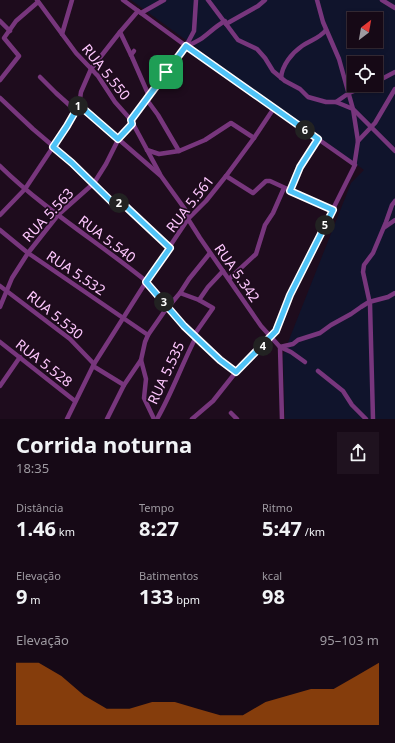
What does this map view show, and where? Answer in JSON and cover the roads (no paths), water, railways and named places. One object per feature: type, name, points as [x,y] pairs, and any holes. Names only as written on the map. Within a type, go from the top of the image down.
[{"type":"street","points":[[62,34],[72,0]]},
{"type":"street","points":[[123,0],[355,165]]},
{"type":"street","points":[[0,215],[25,189],[76,111],[79,105],[81,92],[91,69],[120,32],[140,12],[164,0]]},
{"type":"street","points":[[186,46],[194,31],[196,0]]},
{"type":"street","points":[[208,0],[238,40],[257,49],[273,71],[281,78],[300,89],[308,97],[326,102],[336,102],[353,109],[395,151]]},
{"type":"street","points":[[186,46],[197,42],[219,25],[248,12],[265,0]]},
{"type":"street","points":[[192,419],[213,401],[236,372],[272,337],[279,326],[290,295],[301,275],[306,261],[355,165],[358,141],[353,109],[339,59],[326,30],[317,0]]},
{"type":"street","points":[[382,0],[395,8]]},
{"type":"street","points":[[0,80],[19,56],[4,39],[16,21],[38,1]]},
{"type":"street","name":"RUA 5.550","points":[[38,1],[76,53],[101,80],[115,102],[131,122],[161,176]]},
{"type":"street","points":[[0,21],[10,31]]},
{"type":"street","points":[[281,78],[282,72],[289,59],[302,47],[323,35],[326,30]]},
{"type":"street","points":[[120,32],[133,53],[148,98],[179,151]]},
{"type":"street","name":"RUA 5.563","points":[[0,307],[12,278],[28,253],[58,216],[94,184],[118,139],[186,46]]},
{"type":"street","points":[[383,78],[395,72]]},
{"type":"street","points":[[40,77],[76,111]]},
{"type":"street","points":[[358,141],[372,127],[395,89]]},
{"type":"street","points":[[336,102],[349,93]]},
{"type":"street","points":[[0,98],[72,163],[115,205],[119,202],[122,203],[170,248]]},
{"type":"street","points":[[79,105],[161,176]]},
{"type":"street","name":"RUA 5.561","points":[[67,419],[93,365],[146,282],[188,219],[206,201],[226,176],[274,108]]},
{"type":"street","points":[[147,150],[159,154],[179,151],[205,140],[231,123],[254,138]]},
{"type":"street","points":[[290,191],[300,167],[318,139]]},
{"type":"street","name":"RUA 5.540","points":[[0,166],[58,216],[146,282],[184,326],[236,372]]},
{"type":"street","name":"RUA 5.342","points":[[161,176],[187,212],[188,219],[210,253],[261,326],[280,347]]},
{"type":"street","points":[[226,176],[252,192],[268,180],[333,210]]},
{"type":"street","points":[[229,279],[256,254],[265,225],[273,213],[284,188]]},
{"type":"street","points":[[373,419],[369,302],[363,272],[364,265],[373,254],[392,205],[395,201]]},
{"type":"street","points":[[383,229],[395,220]]},
{"type":"street","name":"RUA 5.532","points":[[0,230],[28,253],[148,335]]},
{"type":"street","points":[[107,419],[124,385],[141,360],[148,335],[164,312],[180,293],[190,277],[210,253]]},
{"type":"street","points":[[180,293],[199,300],[208,287],[223,271]]},
{"type":"street","name":"RUA 5.530","points":[[0,286],[70,339],[93,365],[124,385]]},
{"type":"street","points":[[280,347],[293,344],[298,340],[320,332],[369,302],[388,297],[395,293]]},
{"type":"street","name":"RUA 5.535","points":[[155,419],[171,392],[195,336],[213,308],[199,300]]},
{"type":"street","name":"RUA 5.528","points":[[1,345],[20,357],[75,401]]},
{"type":"street","points":[[280,347],[291,352],[305,362]]},
{"type":"street","points":[[280,347],[279,365],[282,419]]},
{"type":"street","points":[[0,386],[20,357]]},
{"type":"street","points":[[141,360],[146,379],[144,398],[155,419]]},
{"type":"street","points":[[318,370],[343,391],[352,405],[366,419]]},
{"type":"street","points":[[231,413],[237,419]]}]
